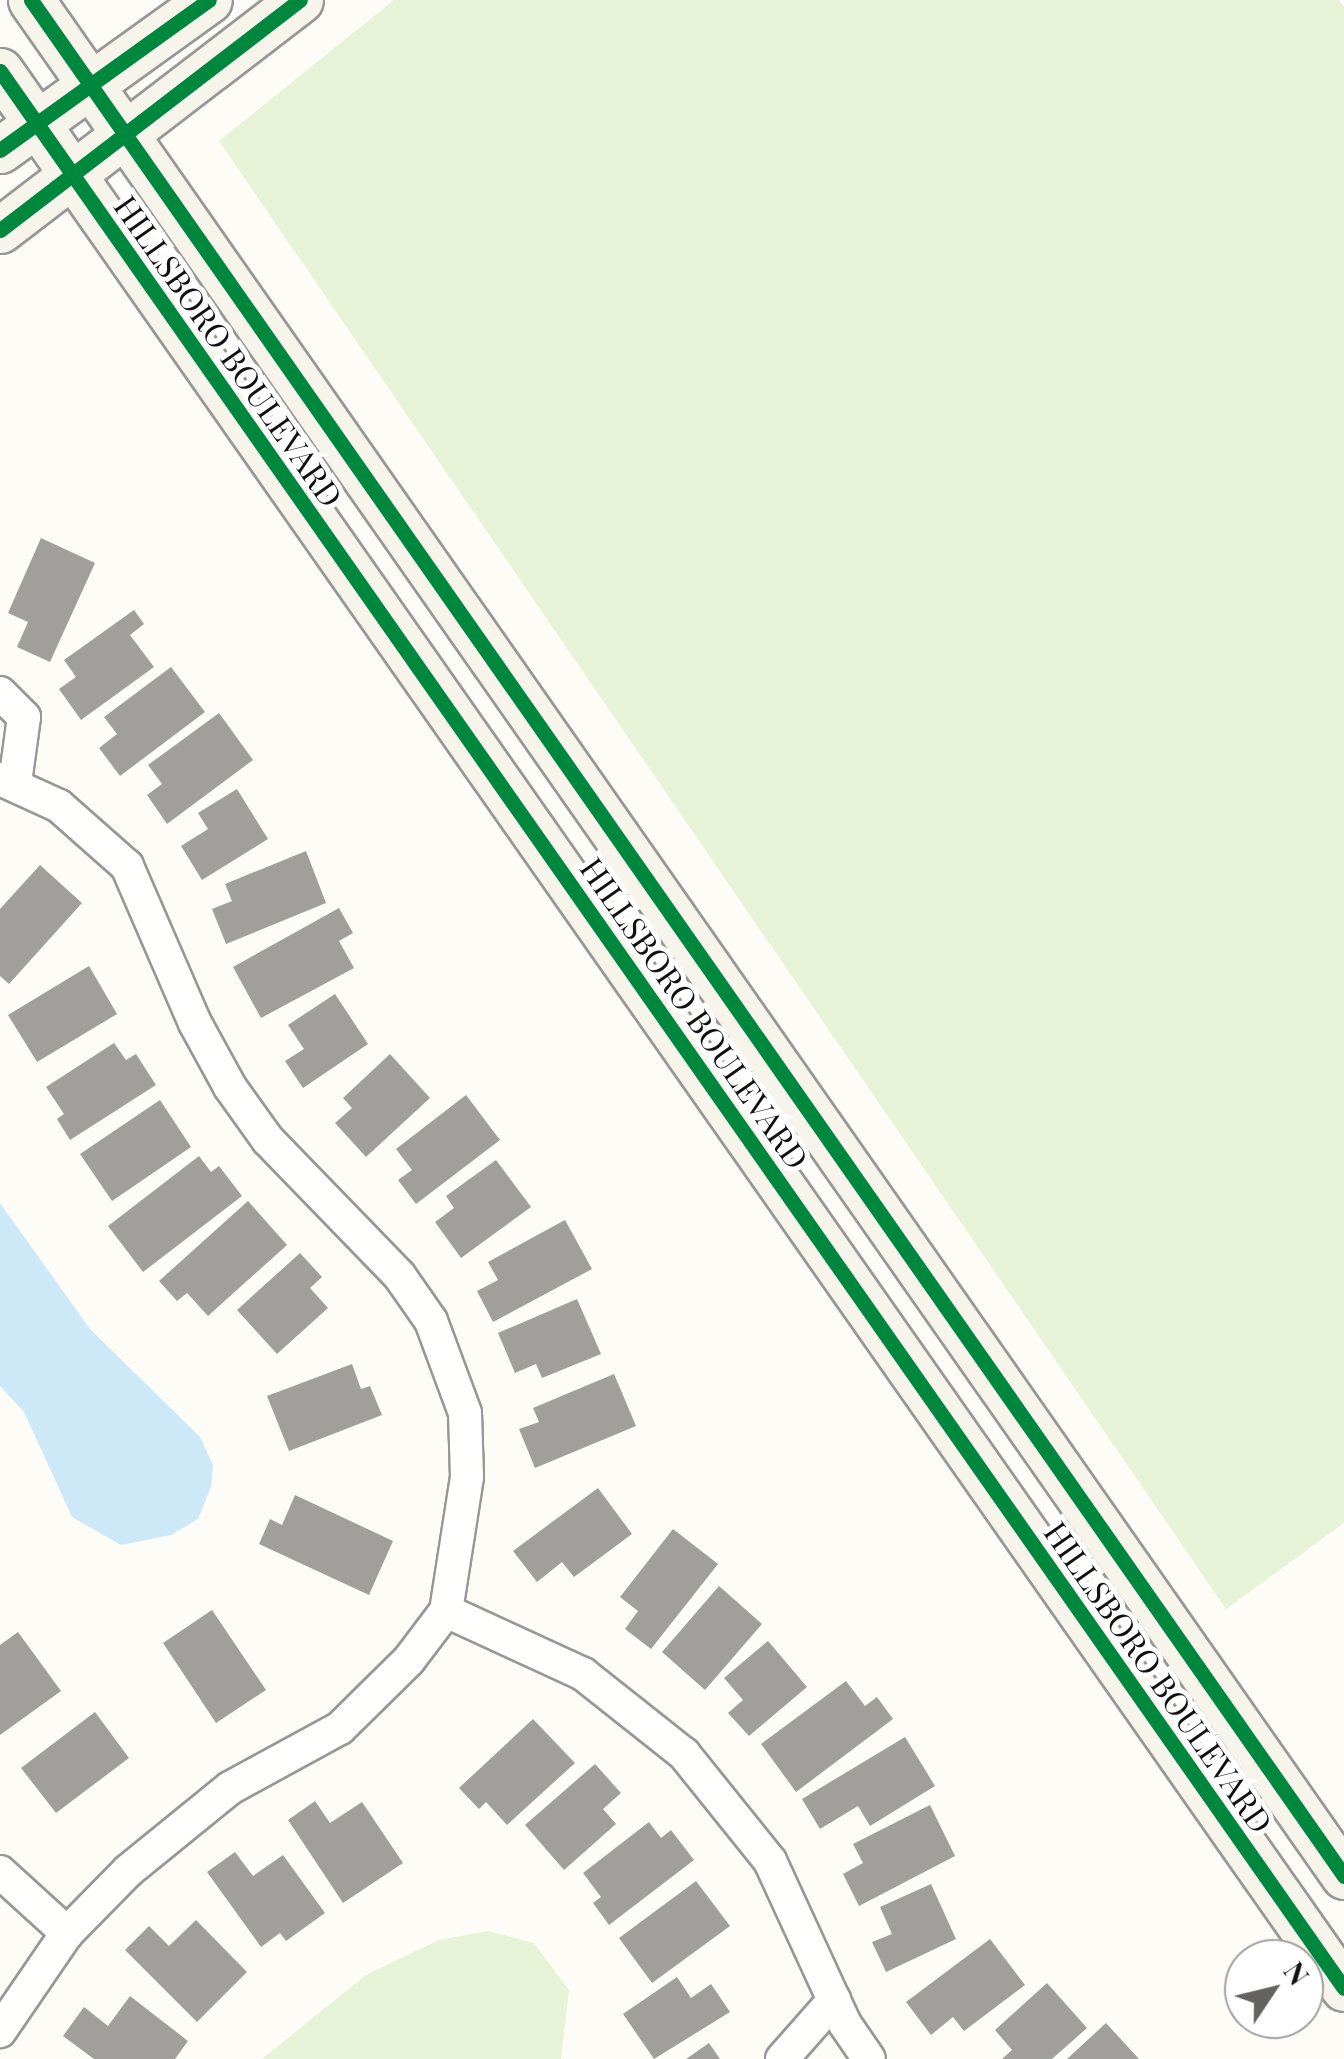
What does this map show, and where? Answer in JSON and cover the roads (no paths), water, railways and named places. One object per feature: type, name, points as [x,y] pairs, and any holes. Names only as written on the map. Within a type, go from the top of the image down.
[{"type":"street","name":"HILLSBORO BOULEVARD","points":[[31,0],[1344,1876]]},
{"type":"street","points":[[0,150],[209,0]]},
{"type":"street","points":[[0,230],[300,0]]},
{"type":"street","name":"HILLSBORO BOULEVARD","points":[[0,71],[1344,1988]]},
{"type":"street","points":[[0,693],[24,717],[8,781],[99,834],[127,866],[195,1023],[230,1087],[268,1140],[399,1275],[431,1321],[465,1414],[467,1477],[446,1611],[386,1686],[340,1728],[203,1808],[128,1871],[67,1934],[0,2031]]},
{"type":"street","points":[[765,1160],[834,1206],[930,1339],[974,1352]]},
{"type":"street","points":[[933,1402],[957,1399],[992,1429],[1087,1563],[1147,1596]]},
{"type":"street","points":[[446,1611],[582,1674],[684,1754],[770,1861],[834,2000],[869,2059]]},
{"type":"street","points":[[0,1872],[67,1934]]},
{"type":"street","points":[[782,2059],[834,2000]]},
{"type":"water","points":[[0,1203],[90,1329],[200,1437],[213,1465],[211,1487],[198,1519],[171,1535],[121,1545],[72,1517],[24,1412],[0,1386]]}]
